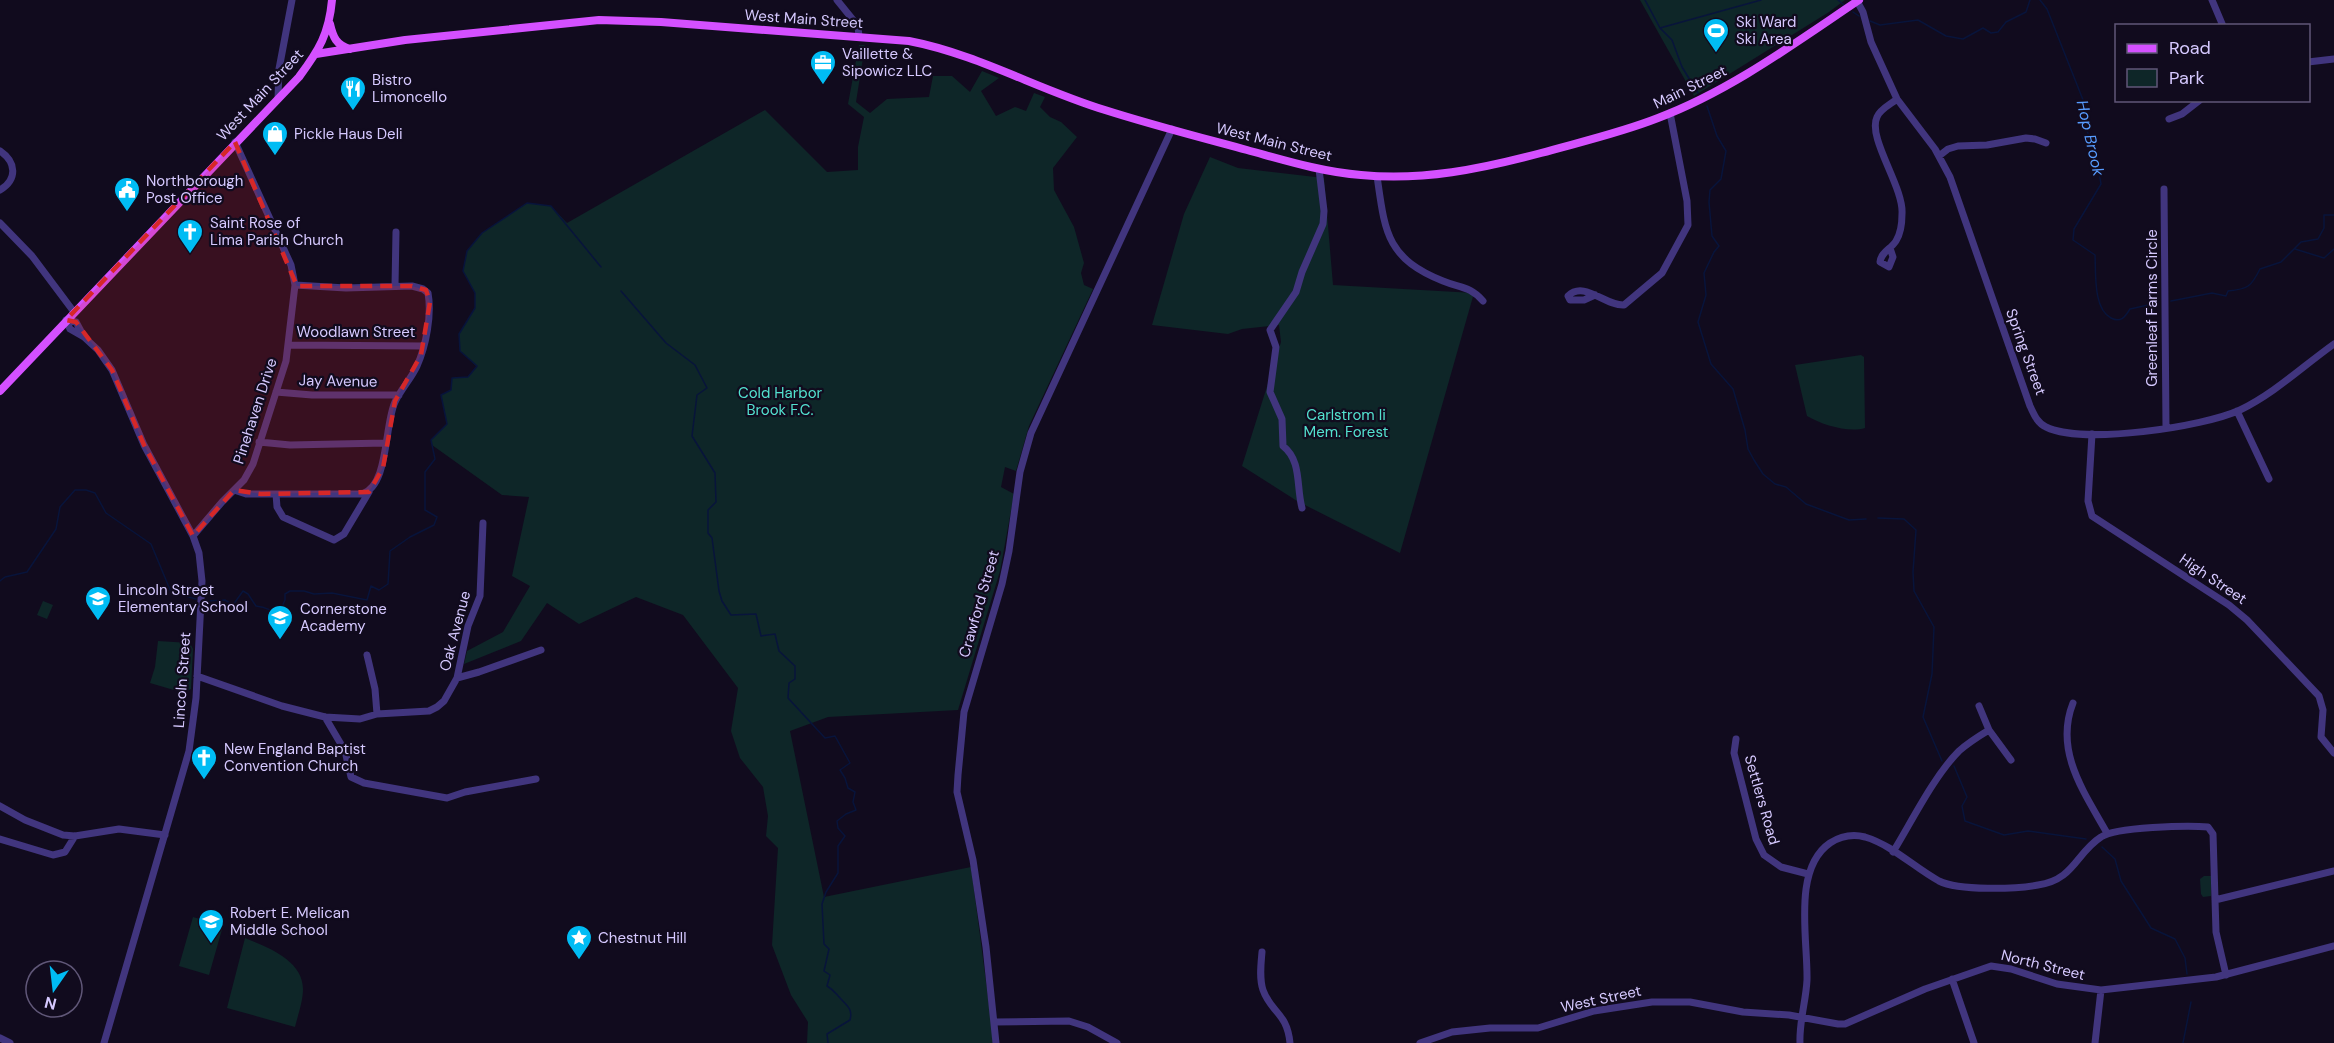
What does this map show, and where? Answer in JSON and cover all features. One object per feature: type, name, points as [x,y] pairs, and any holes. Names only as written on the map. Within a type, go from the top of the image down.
[{"type":"main road","points":[[316,54],[330,23],[332,0]]},
{"type":"main road","name":"Main Street","points":[[1620,131],[1703,98],[1747,73],[1858,1]]},
{"type":"main road","name":"West Main Street","points":[[0,391],[278,99],[316,54],[450,34],[599,20],[659,22],[909,41],[979,61],[1073,100],[1172,129],[1319,169],[1377,176],[1432,176],[1469,171],[1620,131]]},
{"type":"main road","points":[[330,23],[336,41],[341,46],[350,49]]},
{"type":"street","points":[[278,99],[279,69],[292,0]]},
{"type":"street","points":[[837,0],[858,26],[859,37]]},
{"type":"street","points":[[2212,0],[2222,24]]},
{"type":"street","name":"Spring Street","points":[[1858,1],[1871,42],[1898,99],[1940,156],[1950,177],[2019,376],[2036,418],[2043,425],[2054,430],[2092,434],[2166,428],[2214,418],[2237,411],[2270,392],[2334,344]]},
{"type":"street","points":[[2310,63],[2334,59]]},
{"type":"street","points":[[1890,248],[1897,239],[1901,227],[1902,207],[1899,192],[1878,137],[1875,120],[1880,111],[1898,99]]},
{"type":"street","points":[[2169,119],[2182,114],[2197,102]]},
{"type":"street","points":[[1595,295],[1610,304],[1624,305],[1662,273],[1688,225],[1687,201],[1670,113]]},
{"type":"street","name":"Crawford Street","points":[[996,1043],[974,860],[957,792],[964,712],[1002,584],[1020,472],[1031,433],[1172,129]]},
{"type":"street","points":[[1940,156],[1948,149],[1958,146],[1987,145],[2026,138],[2046,143]]},
{"type":"street","name":"Pinehaven Drive","points":[[193,536],[250,472],[284,372],[296,285],[287,255],[235,142]]},
{"type":"street","points":[[0,151],[11,159],[14,169],[10,180],[0,190]]},
{"type":"street","points":[[1302,508],[1296,460],[1283,446],[1282,419],[1270,392],[1276,347],[1270,330],[1296,292],[1302,272],[1323,224],[1324,211],[1319,169]]},
{"type":"street","points":[[1377,176],[1385,228],[1395,250],[1421,270],[1446,282],[1472,290],[1484,301]]},
{"type":"street","name":"Greenleaf Farms Circle","points":[[2164,189],[2166,428]]},
{"type":"street","points":[[0,223],[32,256],[74,312]]},
{"type":"street","points":[[395,286],[396,232]]},
{"type":"street","points":[[276,494],[277,507],[283,517],[334,540],[344,534],[383,468],[390,416],[399,395],[417,365],[429,311],[428,293],[420,288],[296,285]]},
{"type":"street","name":"Lincoln Street","points":[[66,320],[75,322],[84,337],[98,350],[112,370],[144,445],[193,536],[199,553],[202,581],[197,676],[189,751],[104,1043]]},
{"type":"street","name":"Woodlawn Street","points":[[289,345],[423,346]]},
{"type":"street","name":"Jay Avenue","points":[[276,392],[312,395],[399,395]]},
{"type":"street","points":[[2237,411],[2269,479]]},
{"type":"street","name":"High Street","points":[[2092,434],[2088,501],[2092,516],[2247,620],[2319,696],[2322,710],[2321,737],[2334,753]]},
{"type":"street","points":[[259,442],[290,445],[385,443]]},
{"type":"street","points":[[234,490],[246,494],[363,494],[369,492]]},
{"type":"street","name":"Oak Avenue","points":[[197,676],[282,706],[325,717],[355,719],[377,714],[433,710],[444,701],[457,678],[468,626],[480,596],[483,523]]},
{"type":"street","points":[[457,678],[541,650]]},
{"type":"street","points":[[367,655],[375,689],[377,714]]},
{"type":"street","points":[[2073,703],[2066,724],[2071,764],[2107,833]]},
{"type":"street","points":[[1979,706],[1989,730],[2011,760]]},
{"type":"street","points":[[325,717],[345,751],[351,777],[364,783],[447,798],[465,792],[536,779]]},
{"type":"street","points":[[1893,852],[1952,759],[1965,746],[1989,730]]},
{"type":"street","name":"Settlers Road","points":[[1736,739],[1734,753],[1760,849],[1772,862],[1808,874]]},
{"type":"street","points":[[0,806],[63,835],[75,836],[119,829],[165,835]]},
{"type":"street","points":[[1800,1043],[1801,1018],[1807,984],[1805,894],[1808,874],[1824,848],[1845,836],[1857,835],[1868,838],[1951,885],[1965,887],[2033,886],[2050,882],[2066,874],[2093,843],[2107,833],[2140,829],[2204,826],[2211,828],[2214,849],[2217,935],[2226,975]]},
{"type":"street","points":[[0,839],[53,855],[64,852],[75,836]]},
{"type":"street","points":[[2215,900],[2334,871]]},
{"type":"street","name":"North Street","points":[[1789,1015],[1831,1024],[1845,1024],[1982,968],[2000,966],[2057,984],[2102,990],[2226,975],[2334,946]]},
{"type":"street","points":[[1262,952],[1260,972],[1263,988],[1268,1000],[1285,1021],[1290,1043]]},
{"type":"street","points":[[1952,979],[1974,1043]]},
{"type":"street","points":[[2095,1043],[2102,990]]},
{"type":"street","name":"West Street","points":[[1419,1043],[1452,1032],[1490,1028],[1538,1028],[1594,1011],[1652,1002],[1690,1002],[1743,1012],[1789,1015]]},
{"type":"street","points":[[994,1022],[1069,1021],[1082,1024],[1117,1043]]},
{"type":"street","points":[[0,1038],[10,1043]]},
{"type":"highlighted area","points":[[235,142],[297,286],[412,286],[426,290],[430,302],[421,355],[395,401],[383,468],[369,492],[261,494],[234,490],[193,536],[144,445],[112,370],[76,322],[66,320]]},
{"type":"green space","name":"Ski Ward Ski Area","points":[[1640,0],[1845,0],[1694,96]]},
{"type":"green space","name":"Cold Harbor Brook F.C.","points":[[859,45],[865,45],[856,102],[870,113],[887,99],[929,97],[933,76],[952,76],[970,92],[982,71],[999,78],[981,91],[996,116],[1015,107],[1026,111],[1034,93],[1045,97],[1040,107],[1077,137],[1053,168],[1054,190],[1074,227],[1084,263],[1081,273],[1084,285],[1093,289],[1029,426],[1016,471],[1005,467],[1001,487],[1014,494],[1000,571],[958,710],[828,717],[790,731],[824,897],[971,867],[994,1043],[807,1043],[808,1022],[791,995],[772,945],[778,848],[766,836],[768,816],[763,787],[740,758],[731,731],[738,688],[683,615],[636,597],[579,624],[547,603],[521,641],[464,664],[467,651],[503,632],[530,586],[512,576],[529,497],[502,495],[432,445],[431,440],[447,424],[441,395],[451,390],[452,378],[468,377],[477,367],[460,351],[459,334],[475,308],[475,293],[463,271],[467,251],[482,233],[527,203],[551,206],[567,223],[765,110],[827,172],[858,170],[858,147],[864,117],[848,104]]},
{"type":"green space","name":"Carlstrom Ii Mem. Forest","points":[[1210,157],[1238,168],[1324,178],[1333,285],[1474,293],[1400,553],[1297,501],[1242,466],[1281,342],[1279,325],[1242,329],[1228,334],[1152,325],[1184,214]]},
{"type":"green space","points":[[1861,355],[1864,357],[1865,428],[1851,430],[1836,427],[1807,416],[1795,365]]},
{"type":"green space","points":[[43,601],[53,605],[47,619],[37,615]]},
{"type":"green space","points":[[158,641],[190,643],[193,649],[191,689],[184,693],[150,683],[155,667]]},
{"type":"green space","points":[[2204,876],[2211,876],[2211,896],[2203,897],[2201,894],[2200,879]]},
{"type":"green space","points":[[193,917],[223,926],[209,975],[179,966]]},
{"type":"green space","points":[[245,938],[273,950],[297,970],[303,989],[295,1027],[227,1008]]},
{"type":"waterway","name":"Hop Brook","points":[[1645,0],[1660,28],[1761,0]]},
{"type":"waterway","name":"Hop Brook","points":[[1838,0],[1844,5]]},
{"type":"waterway","name":"Hop Brook","points":[[1870,21],[1880,25],[1918,20],[1946,36],[1963,39],[1983,28],[1991,33],[1998,32],[2006,22],[2026,12],[2030,0]]},
{"type":"waterway","name":"Hop Brook","points":[[2040,0],[2047,9],[2089,115],[2085,126],[2095,151],[2101,184],[2074,229],[2073,240],[2095,255],[2098,299],[2105,313],[2111,318],[2120,319],[2130,309],[2157,303]]},
{"type":"waterway","name":"Hop Brook","points":[[1853,12],[1859,16]]},
{"type":"waterway","points":[[1660,28],[1672,40],[1682,67],[1698,93]]},
{"type":"waterway","points":[[1707,106],[1717,136],[1726,151],[1721,179],[1710,190],[1712,236],[1719,246],[1704,273],[1706,295],[1698,322],[1711,364],[1733,389],[1748,449],[1763,474],[1775,484],[1786,487],[1806,504],[1849,520],[1866,519]]},
{"type":"waterway","points":[[207,601],[225,600],[233,605],[243,591],[248,594],[256,606],[279,613],[285,600],[285,594],[290,591],[314,594],[332,593],[367,600],[371,586],[379,590],[388,584],[390,551],[410,537],[434,525],[437,517],[425,510],[425,472],[435,459],[431,440],[447,424],[441,395],[451,390],[452,378],[468,377],[477,366],[460,351],[459,334],[475,308],[475,293],[463,271],[467,251],[482,233],[527,203],[551,206],[601,267]]},
{"type":"waterway","name":"Hop Brook","points":[[2171,301],[2212,293],[2226,296],[2228,291],[2245,288],[2254,280],[2260,269],[2281,262],[2301,242],[2318,239],[2324,228],[2324,215],[2334,215]]},
{"type":"waterway","points":[[2295,249],[2324,258],[2334,249]]},
{"type":"waterway","points":[[621,291],[666,343],[695,365],[707,388],[697,395],[692,436],[715,473],[716,502],[708,510],[708,533],[712,538],[722,601],[731,615],[756,614],[761,636],[775,634],[779,651],[795,666],[795,679],[789,683],[788,698],[825,738],[835,736],[850,763],[840,770],[848,788],[855,792],[853,802],[856,810],[837,821],[838,828],[845,836],[838,846],[838,873],[826,892],[822,904],[824,944],[829,949],[824,971],[830,975],[827,986],[847,1006],[851,1016],[850,1020],[827,1034],[828,1043]]},
{"type":"waterway","points":[[0,581],[5,577],[27,572],[56,529],[60,507],[75,490],[86,490],[95,493],[106,513],[151,544],[171,592],[196,599]]},
{"type":"waterway","points":[[1878,518],[1904,519],[1916,530],[1914,591],[1934,627],[1932,674],[1923,717],[1942,761]]},
{"type":"waterway","points":[[1954,766],[1967,797],[1962,806],[1965,821],[2004,835],[2028,831],[2086,839]]},
{"type":"waterway","points":[[2102,847],[2115,859],[2121,881],[2151,928],[2175,939],[2185,958],[2187,974]]},
{"type":"waterway","points":[[2183,1043],[2191,1002]]},
{"type":"place","name":"Ski Ward Ski Area","points":[[1716,54]]},
{"type":"place","name":"Vaillette & Sipowicz LLC","points":[[823,86]]},
{"type":"place","name":"Bistro Limoncello","points":[[353,112]]},
{"type":"place","name":"Pickle Haus Deli","points":[[275,157]]},
{"type":"place","name":"Northborough Post Office","points":[[127,213]]},
{"type":"place","name":"Saint Rose of Lima Parish Church","points":[[190,255]]},
{"type":"place","name":"Lincoln Street Elementary School","points":[[98,622]]},
{"type":"place","name":"Cornerstone Academy","points":[[280,641]]},
{"type":"place","name":"New England Baptist Convention Church","points":[[204,781]]},
{"type":"place","name":"Robert E. Melican Middle School","points":[[211,945]]},
{"type":"place","name":"Chestnut Hill","points":[[579,961]]}]
